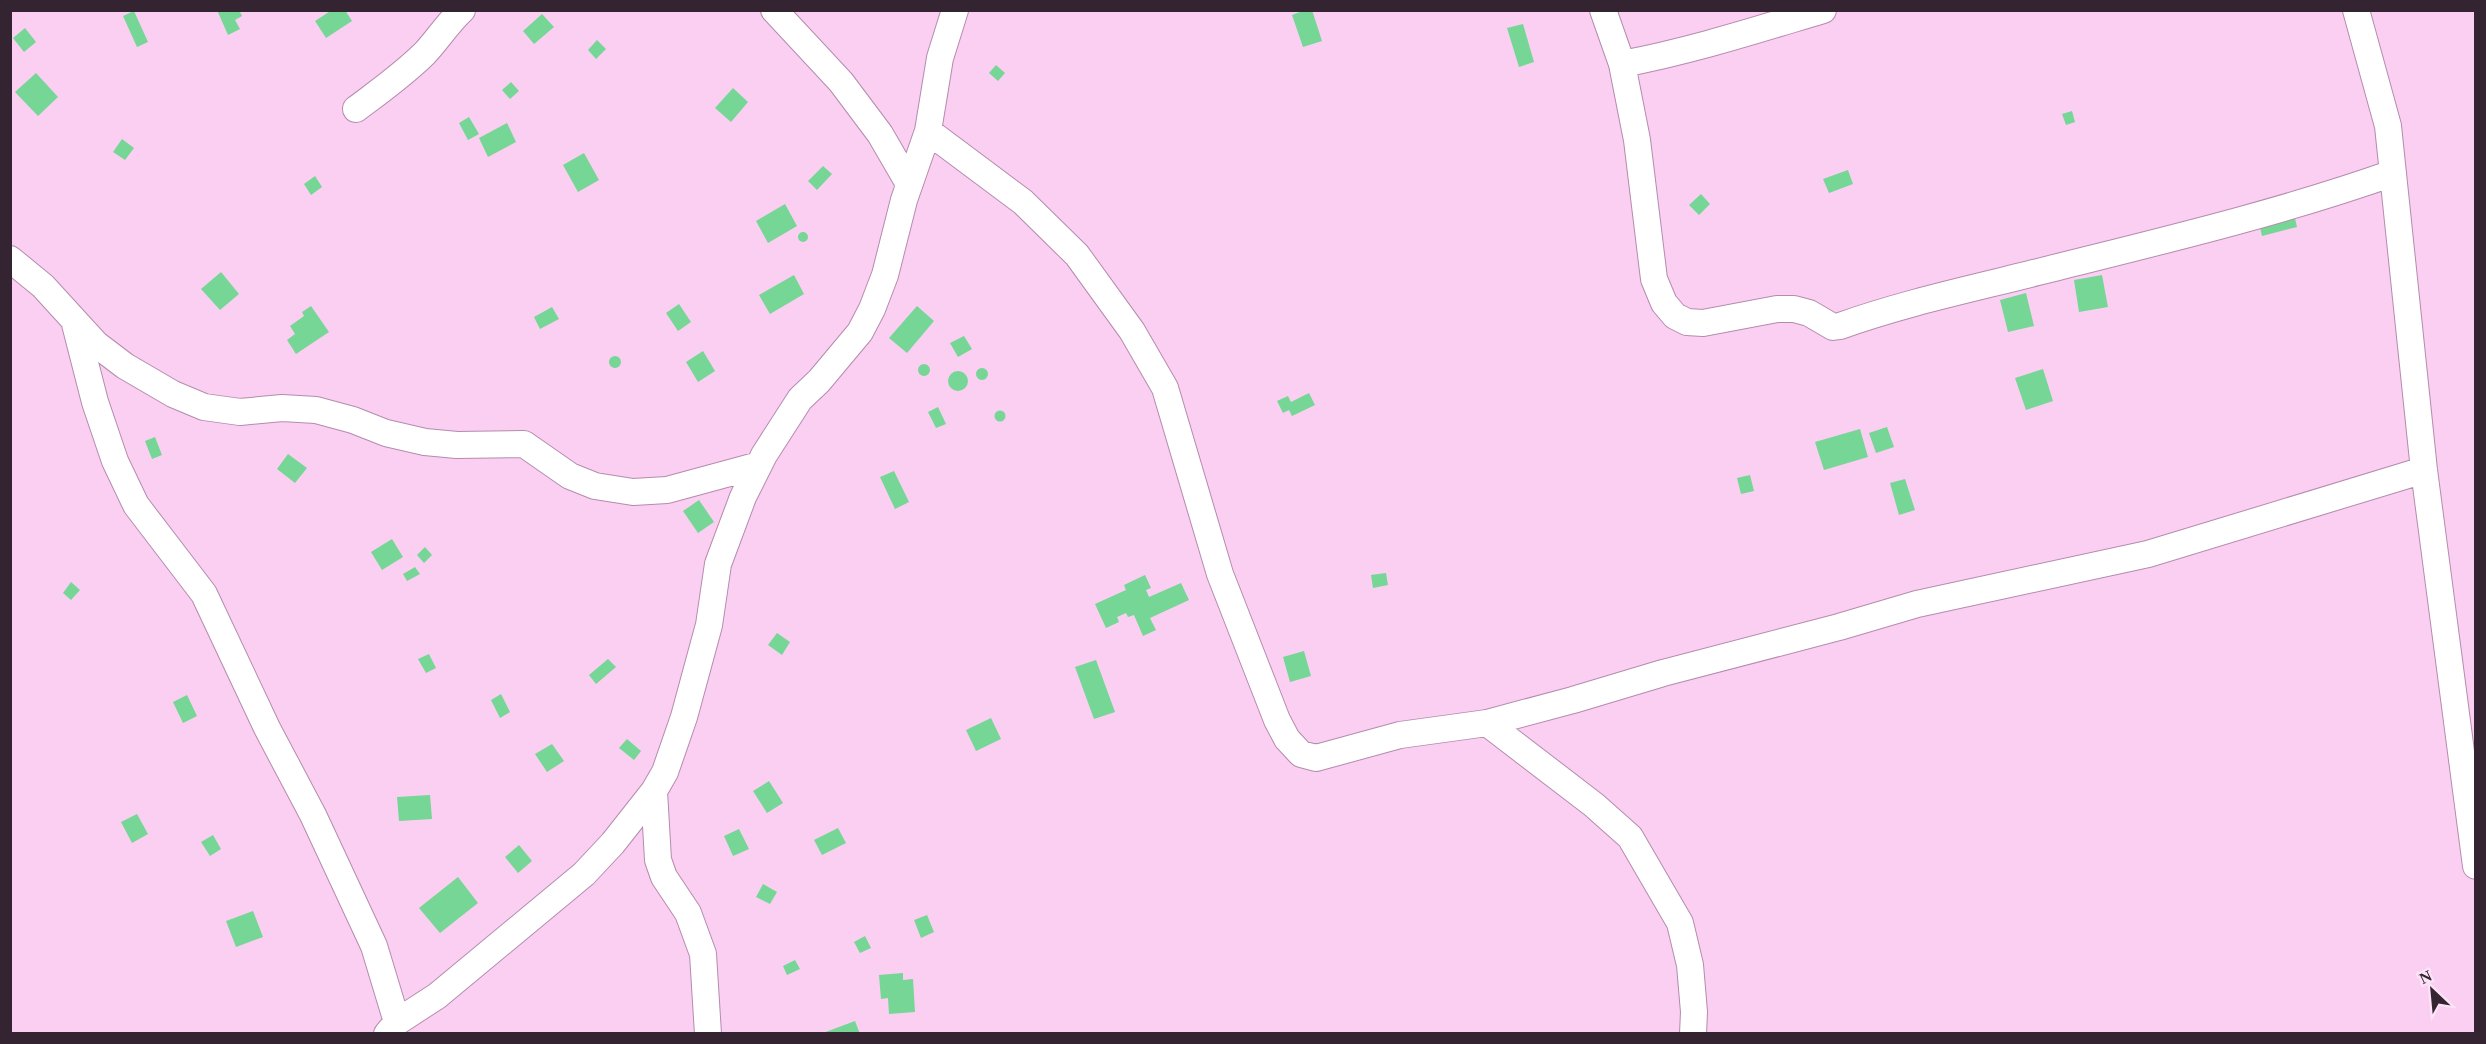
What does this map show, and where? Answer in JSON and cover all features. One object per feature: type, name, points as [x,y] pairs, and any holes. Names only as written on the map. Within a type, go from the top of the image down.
[{"type":"street","points":[[356,109],[401,76],[427,51],[462,10]]},
{"type":"street","points":[[774,10],[841,82],[880,134],[909,184]]},
{"type":"street","points":[[74,322],[95,402],[115,461],[136,505],[204,594],[267,728],[313,815],[370,936],[392,1028],[437,996],[584,874],[613,843],[654,791],[664,772],[684,717],[708,625],[718,564],[742,497],[800,399],[819,381],[860,332],[872,309],[885,274],[909,184],[928,131],[940,58],[955,10]]},
{"type":"street","points":[[1603,10],[1622,64],[1637,140],[1654,279],[1664,303],[1675,316],[1687,322],[1703,323],[1777,309],[1794,309],[1809,313],[1833,327],[1840,326],[1926,299],[2195,233],[2317,200],[2393,173]]},
{"type":"street","points":[[1622,64],[1661,57],[1772,18],[1823,10]]},
{"type":"street","points":[[2356,10],[2388,126],[2424,470],[2475,866]]},
{"type":"street","points":[[928,131],[1030,209],[1077,255],[1132,331],[1165,388],[1220,574],[1277,720],[1287,739],[1301,754],[1316,758],[1400,735],[1486,723],[1573,700],[1663,672],[1839,627],[1917,604],[2148,554],[2424,470]]},
{"type":"street","points":[[10,259],[43,286],[96,344],[125,366],[173,394],[204,407],[240,412],[282,408],[316,410],[353,420],[387,433],[424,442],[457,445],[524,444],[570,477],[595,486],[633,492],[667,490],[759,465]]},
{"type":"street","points":[[1486,723],[1594,805],[1630,837],[1680,923],[1690,965],[1694,1011],[1693,1034]]},
{"type":"street","points":[[654,791],[658,860],[664,877],[688,913],[703,954],[708,1034]]},
{"type":"building","points":[[217,10],[239,10],[242,16],[235,20],[240,29],[228,35]]},
{"type":"building","points":[[332,10],[345,10],[352,21],[326,38],[315,21]]},
{"type":"building","points":[[1312,10],[1322,41],[1303,47],[1292,15]]},
{"type":"building","points":[[134,11],[148,42],[137,47],[123,16]]},
{"type":"building","points":[[542,14],[554,27],[534,44],[523,31]]},
{"type":"building","points":[[1523,24],[1534,62],[1519,67],[1507,28]]},
{"type":"building","points":[[25,28],[36,42],[24,52],[13,38]]},
{"type":"building","points":[[597,40],[606,49],[596,59],[588,50]]},
{"type":"building","points":[[996,65],[1005,73],[998,81],[989,73]]},
{"type":"building","points":[[36,73],[58,97],[38,116],[15,92]]},
{"type":"building","points":[[511,82],[519,91],[510,99],[502,90]]},
{"type":"building","points":[[733,88],[748,102],[731,122],[715,108]]},
{"type":"building","points":[[2072,111],[2075,122],[2066,125],[2062,114]]},
{"type":"building","points":[[469,117],[479,134],[468,140],[459,123]]},
{"type":"building","points":[[507,123],[516,142],[488,157],[479,138]]},
{"type":"building","points":[[122,139],[134,148],[125,160],[113,152]]},
{"type":"building","points":[[584,153],[599,180],[578,192],[563,165]]},
{"type":"building","points":[[823,166],[832,174],[817,190],[808,181]]},
{"type":"building","points":[[1848,170],[1853,184],[1829,193],[1823,179]]},
{"type":"building","points":[[315,176],[322,187],[311,195],[304,184]]},
{"type":"building","points":[[1701,194],[1710,204],[1699,215],[1689,205]]},
{"type":"building","points":[[785,204],[797,226],[768,243],[756,221]]},
{"type":"building","points":[[2294,214],[2297,227],[2262,236],[2259,223]]},
{"type":"building","points":[[803,232],[807,233],[807,241],[803,242],[799,241],[798,237],[799,233]]},
{"type":"building","points":[[221,272],[239,294],[220,310],[201,289]]},
{"type":"building","points":[[794,275],[804,294],[770,314],[759,295]]},
{"type":"building","points":[[2102,275],[2108,307],[2079,312],[2074,280]]},
{"type":"building","points":[[2026,293],[2034,326],[2008,332],[2000,300]]},
{"type":"building","points":[[679,304],[691,322],[678,331],[666,313]]},
{"type":"building","points":[[311,306],[329,332],[296,354],[287,340],[295,334],[290,326],[304,316],[302,312]]},
{"type":"building","points":[[917,306],[934,321],[907,353],[889,338]]},
{"type":"building","points":[[552,307],[559,319],[540,329],[534,317]]},
{"type":"building","points":[[964,336],[972,349],[958,357],[950,343]]},
{"type":"building","points":[[703,351],[715,371],[698,382],[686,362]]},
{"type":"building","points":[[617,356],[620,357],[620,367],[613,368],[610,367],[609,360],[610,357]]},
{"type":"building","points":[[924,364],[930,370],[924,376],[918,370]]},
{"type":"building","points":[[984,368],[987,369],[987,379],[980,380],[977,379],[976,372],[977,369]]},
{"type":"building","points":[[2043,369],[2053,401],[2026,410],[2015,378]]},
{"type":"building","points":[[954,371],[962,371],[968,377],[968,385],[962,391],[954,391],[948,385],[948,377]]},
{"type":"building","points":[[1309,393],[1315,405],[1292,416],[1289,410],[1283,413],[1277,401],[1288,396],[1291,402]]},
{"type":"building","points":[[938,407],[946,424],[936,428],[928,412]]},
{"type":"building","points":[[1000,411],[1004,412],[1004,420],[1000,421],[996,420],[995,416],[996,412]]},
{"type":"building","points":[[1887,427],[1894,447],[1876,453],[1869,433]]},
{"type":"building","points":[[1860,429],[1868,457],[1824,470],[1815,442]]},
{"type":"building","points":[[155,437],[162,455],[152,459],[145,441]]},
{"type":"building","points":[[288,454],[307,468],[295,483],[277,469]]},
{"type":"building","points":[[894,471],[909,502],[895,509],[880,477]]},
{"type":"building","points":[[1750,475],[1754,491],[1741,494],[1737,478]]},
{"type":"building","points":[[1905,479],[1915,510],[1899,515],[1890,483]]},
{"type":"building","points":[[699,500],[714,522],[698,533],[683,511]]},
{"type":"building","points":[[392,539],[403,557],[382,570],[371,552]]},
{"type":"building","points":[[425,547],[432,555],[424,563],[417,555]]},
{"type":"building","points":[[415,567],[420,574],[407,581],[403,574]]},
{"type":"building","points":[[1386,573],[1388,585],[1373,588],[1371,575]]},
{"type":"building","points":[[1145,575],[1151,588],[1146,590],[1149,597],[1181,583],[1189,600],[1150,618],[1156,630],[1143,636],[1134,615],[1128,617],[1126,613],[1117,617],[1119,622],[1106,628],[1095,604],[1126,590],[1124,585]]},
{"type":"building","points":[[71,582],[80,590],[71,600],[63,593]]},
{"type":"building","points":[[777,633],[790,642],[782,655],[768,645]]},
{"type":"building","points":[[1304,651],[1311,676],[1290,682],[1283,657]]},
{"type":"building","points":[[429,654],[436,668],[426,673],[418,659]]},
{"type":"building","points":[[608,659],[616,667],[596,684],[589,675]]},
{"type":"building","points":[[1096,660],[1115,712],[1094,719],[1075,667]]},
{"type":"building","points":[[501,694],[510,712],[500,718],[491,700]]},
{"type":"building","points":[[187,695],[197,716],[183,723],[173,702]]},
{"type":"building","points":[[991,718],[1001,739],[976,751],[966,730]]},
{"type":"building","points":[[627,739],[641,751],[634,760],[619,748]]},
{"type":"building","points":[[552,744],[564,761],[547,772],[535,754]]},
{"type":"building","points":[[769,781],[783,803],[767,813],[753,791]]},
{"type":"building","points":[[430,795],[432,819],[399,821],[397,797]]},
{"type":"building","points":[[137,814],[148,834],[132,843],[121,822]]},
{"type":"building","points":[[838,828],[846,843],[822,855],[814,840]]},
{"type":"building","points":[[739,829],[749,849],[733,856],[724,836]]},
{"type":"building","points":[[213,835],[221,849],[210,856],[201,842]]},
{"type":"building","points":[[519,845],[532,861],[518,873],[505,857]]},
{"type":"building","points":[[458,877],[478,903],[440,933],[419,908]]},
{"type":"building","points":[[763,884],[777,892],[770,904],[756,897]]},
{"type":"building","points":[[253,911],[263,937],[236,947],[226,921]]},
{"type":"building","points":[[927,915],[934,932],[921,938],[914,920]]},
{"type":"building","points":[[865,936],[871,948],[860,953],[854,942]]},
{"type":"building","points":[[795,960],[800,969],[787,975],[783,966]]},
{"type":"building","points":[[903,973],[903,980],[913,979],[915,1012],[889,1014],[888,998],[881,999],[879,975]]},
{"type":"building","points":[[855,1021],[860,1034],[823,1034],[823,1033]]}]
